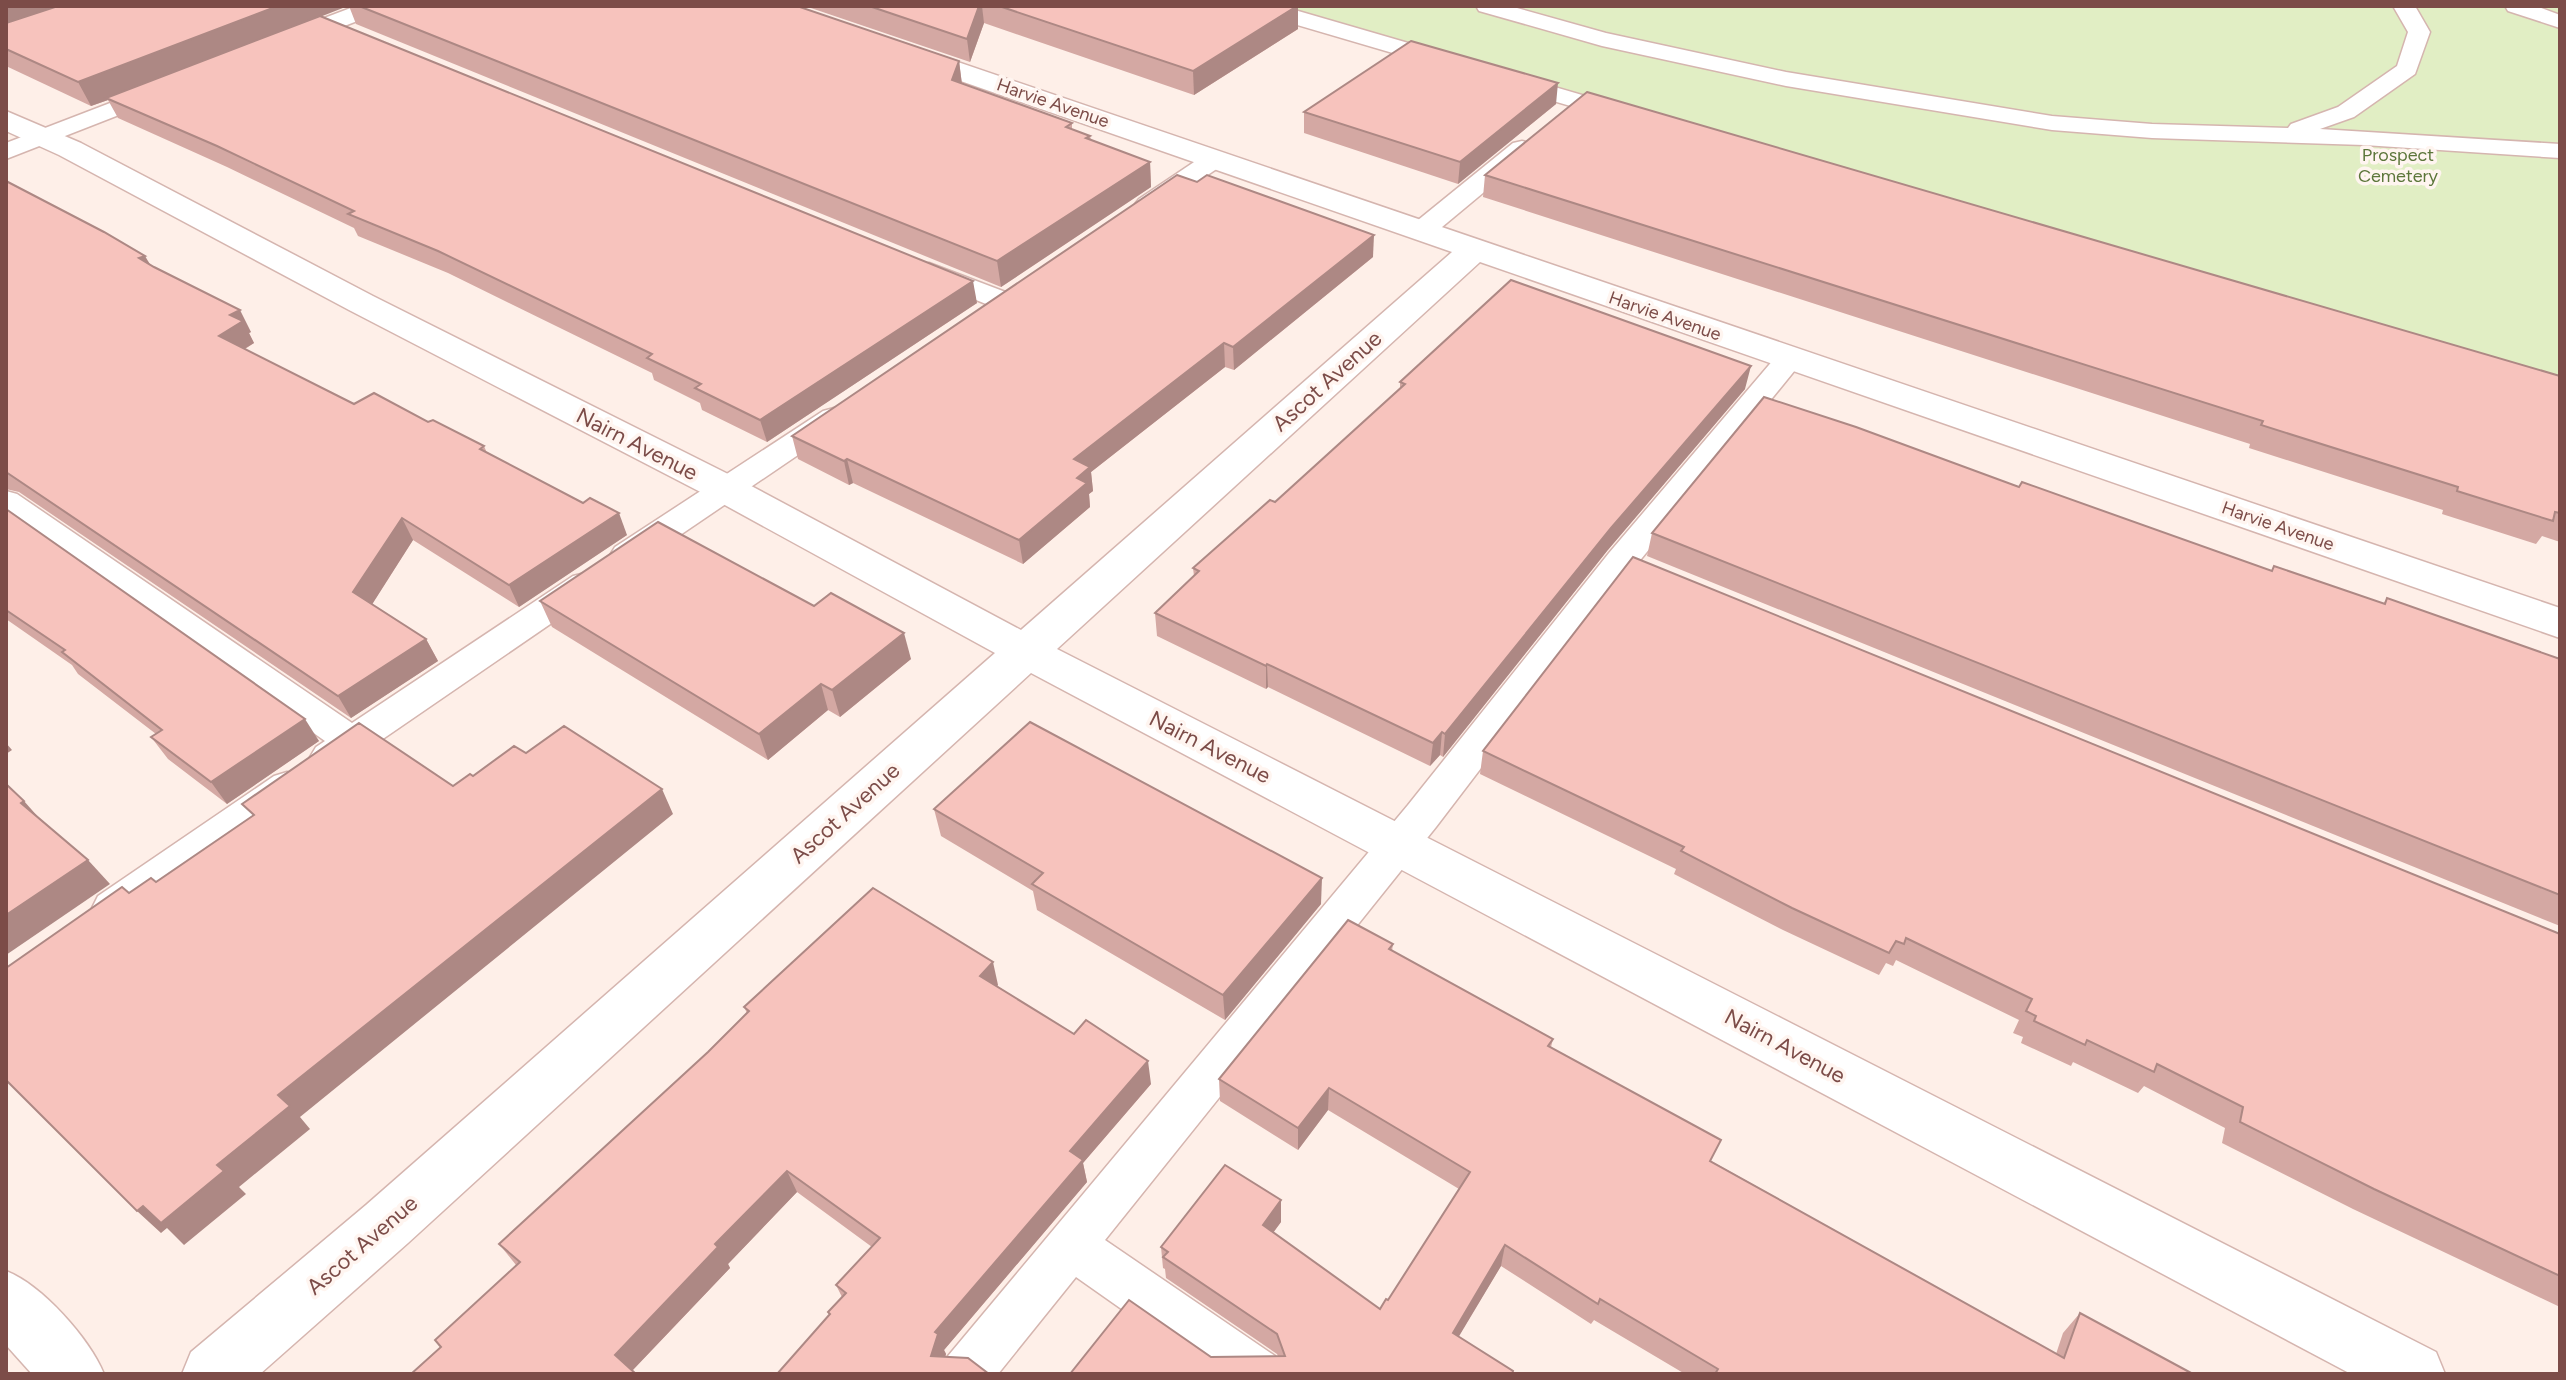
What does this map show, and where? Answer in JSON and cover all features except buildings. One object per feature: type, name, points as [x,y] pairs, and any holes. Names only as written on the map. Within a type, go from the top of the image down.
[{"type":"street","name":"Harvie Avenue","points":[[873,41],[2560,623]]},
{"type":"street","name":"Nairn Avenue","points":[[19,136],[726,489],[1025,651],[2414,1374]]},
{"type":"street","name":"Ascot Avenue","points":[[213,1374],[387,1224],[1474,250]]},
{"type":"street","points":[[6,1300],[73,1374]]},
{"type":"lane","points":[[271,47],[375,6]]},
{"type":"lane","points":[[1258,6],[1640,119]]},
{"type":"lane","points":[[1487,6],[1602,39],[1786,79],[2052,123],[2152,131],[2284,134],[2560,151]]},
{"type":"lane","points":[[2284,134],[2346,112],[2407,69],[2419,32],[2404,6]]},
{"type":"lane","points":[[2516,6],[2560,22]]},
{"type":"lane","points":[[328,24],[357,36]]},
{"type":"lane","points":[[19,136],[185,81]]},
{"type":"lane","points":[[1421,231],[1578,101]]},
{"type":"lane","points":[[1121,223],[1215,159]]},
{"type":"lane","points":[[903,260],[1006,302]]},
{"type":"lane","points":[[980,319],[1031,284]]},
{"type":"lane","points":[[966,1374],[1397,844],[1636,567],[1790,358]]},
{"type":"lane","points":[[83,929],[351,741],[851,405]]},
{"type":"lane","points":[[6,501],[351,741]]},
{"type":"lane","points":[[1070,1244],[1257,1374]]},
{"type":"green space","name":"Prospect Cemetery","points":[[1281,6],[2560,6],[2560,380]]}]
